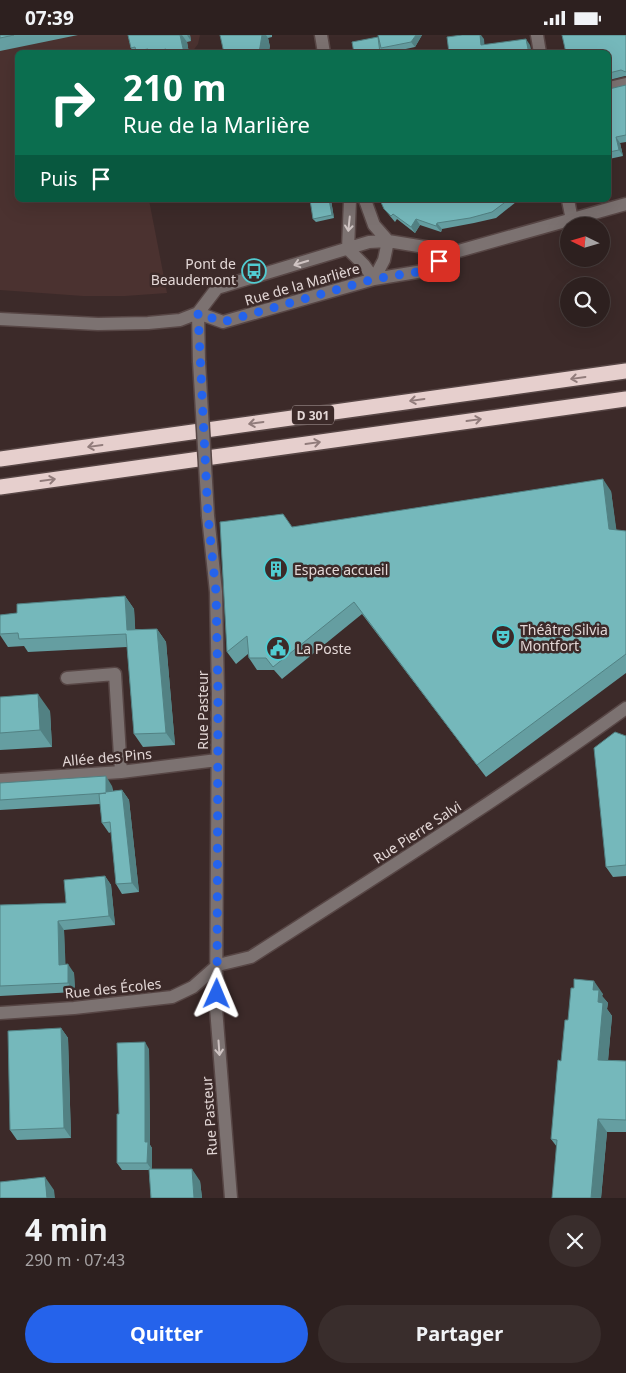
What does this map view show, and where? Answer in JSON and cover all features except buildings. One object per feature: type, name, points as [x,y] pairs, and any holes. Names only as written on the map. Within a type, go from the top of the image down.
[{"type":"highway","name":"D 301","points":[[0,459],[626,371]]},
{"type":"highway","name":"D 301","points":[[0,487],[626,399]]},
{"type":"street","points":[[321,35],[324,50]]},
{"type":"street","points":[[537,35],[540,50]]},
{"type":"street","points":[[611,88],[626,84]]},
{"type":"street","points":[[348,249],[350,202]]},
{"type":"street","points":[[366,202],[374,225],[388,241]]},
{"type":"street","points":[[568,202],[571,217]]},
{"type":"street","name":"Rue de la Marlière","points":[[582,217],[626,204]]},
{"type":"street","name":"Rue de la Marlière","points":[[455,252],[388,241],[369,242],[217,288],[198,313],[223,322],[374,279],[423,271],[455,252],[560,223]]},
{"type":"street","name":"Rue de la Marlière","points":[[374,279],[384,259],[388,241]]},
{"type":"street","name":"Rue de la Marlière","points":[[348,249],[364,265],[374,279]]},
{"type":"street","points":[[0,319],[98,324],[148,323],[180,320],[198,313]]},
{"type":"street","name":"Rue Pasteur","points":[[198,313],[208,516],[216,592],[218,965],[216,1008],[231,1198]]},
{"type":"street","points":[[67,678],[115,674],[121,773]]},
{"type":"street","name":"Rue Pierre Salvi","points":[[218,965],[251,957],[559,757],[626,708]]},
{"type":"street","name":"Allée des Pins","points":[[0,780],[121,773],[217,760]]},
{"type":"street","name":"Rue des Écoles","points":[[0,1013],[74,1008],[172,997],[193,987],[218,965]]},
{"type":"shaded area","points":[[0,35],[200,35],[198,44],[194,50],[15,50],[15,202],[149,202],[167,293],[83,296],[0,290]]},
{"type":"place","name":"Pont de Beaudemont","points":[[254,271]]},
{"type":"place","name":"Espace accueil","points":[[276,569]]},
{"type":"place","name":"Théâtre Silvia Montfort","points":[[503,637]]},
{"type":"place","name":"La Poste","points":[[278,648]]},
{"type":"route","points":[[217,994],[218,693],[216,592],[208,516],[198,313],[223,322],[374,279],[423,271],[439,261]]}]
